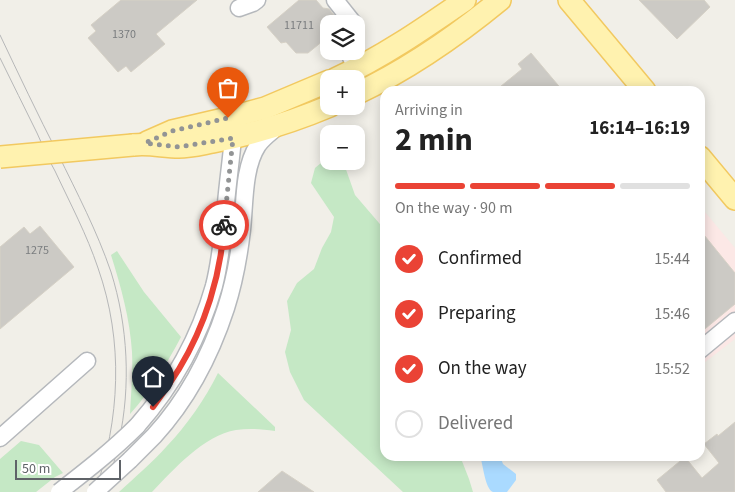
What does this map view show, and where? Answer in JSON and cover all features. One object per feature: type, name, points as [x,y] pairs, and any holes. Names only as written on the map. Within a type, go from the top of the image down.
[{"type":"main road","points":[[365,55],[407,39],[465,0]]},
{"type":"main road","points":[[365,90],[430,53],[500,0]]},
{"type":"main road","points":[[569,0],[641,86]]},
{"type":"main road","points":[[343,70],[352,60]]},
{"type":"main road","points":[[139,144],[172,131],[265,108],[320,85]]},
{"type":"main road","points":[[0,157],[139,144],[179,147],[233,138],[320,110]]},
{"type":"main road","points":[[705,163],[735,199]]},
{"type":"street","points":[[239,8],[256,0]]},
{"type":"street","points":[[335,0],[347,15]]},
{"type":"street","points":[[59,492],[137,426],[168,387],[186,357],[204,315],[216,273],[224,231],[233,138],[245,122],[265,108]]},
{"type":"street","points":[[95,492],[155,435],[175,410],[200,370],[219,328],[232,288],[239,252],[248,169],[258,146],[266,136],[282,124]]},
{"type":"street","points":[[705,346],[735,320]]},
{"type":"street","points":[[0,438],[87,361]]},
{"type":"shaded area","points":[[705,212],[735,248],[735,339],[705,362]]},
{"type":"green space","points":[[320,164],[320,170],[346,170],[355,195],[380,224],[380,461],[462,461],[473,492],[403,492],[304,400],[290,372],[285,352],[291,330],[287,301],[297,283],[314,269],[331,232],[334,217],[311,183],[315,168]]},
{"type":"green space","points":[[117,251],[144,292],[181,337],[158,377],[130,414],[132,352],[124,303],[111,255]]},
{"type":"green space","points":[[218,373],[275,427],[275,431],[246,429],[224,433],[201,446],[190,455],[152,492],[119,492],[182,429]]},
{"type":"green space","points":[[21,441],[39,445],[63,473],[36,492],[0,492],[0,459]]},
{"type":"water","points":[[481,461],[502,461],[516,474],[516,480],[507,492],[493,492],[486,481]]},
{"type":"building","points":[[121,0],[197,0],[156,34],[165,44],[131,72],[126,66],[118,72],[88,38],[96,31],[91,25]]},
{"type":"building","points":[[299,0],[316,0],[323,8],[329,9],[334,15],[320,15],[320,43],[308,53],[296,53],[286,42],[281,43],[267,27]]},
{"type":"building","points":[[639,0],[704,0],[710,7],[677,39]]},
{"type":"building","points":[[531,53],[559,86],[501,86],[522,69],[518,64]]},
{"type":"building","points":[[40,226],[74,267],[0,329],[0,247],[24,227],[30,234]]},
{"type":"building","points":[[705,236],[735,273],[735,304],[705,329]]},
{"type":"building","points":[[735,422],[735,492],[666,492],[657,480],[680,461],[688,461],[702,478],[719,463],[705,445],[717,434],[718,436]]},
{"type":"building","points":[[282,471],[314,492],[258,492]]},
{"type":"tram line","points":[[0,35],[93,227],[111,272],[117,293],[126,356],[125,399],[118,447],[105,492]]},
{"type":"tram line","points":[[0,58],[84,231],[106,296],[112,324],[116,380],[110,437],[95,492]]},
{"type":"way so far","points":[[224,225],[233,138],[179,147],[145,143],[172,131],[228,118]]},
{"type":"route","points":[[153,407],[179,370],[199,329],[214,285],[224,225]]}]
